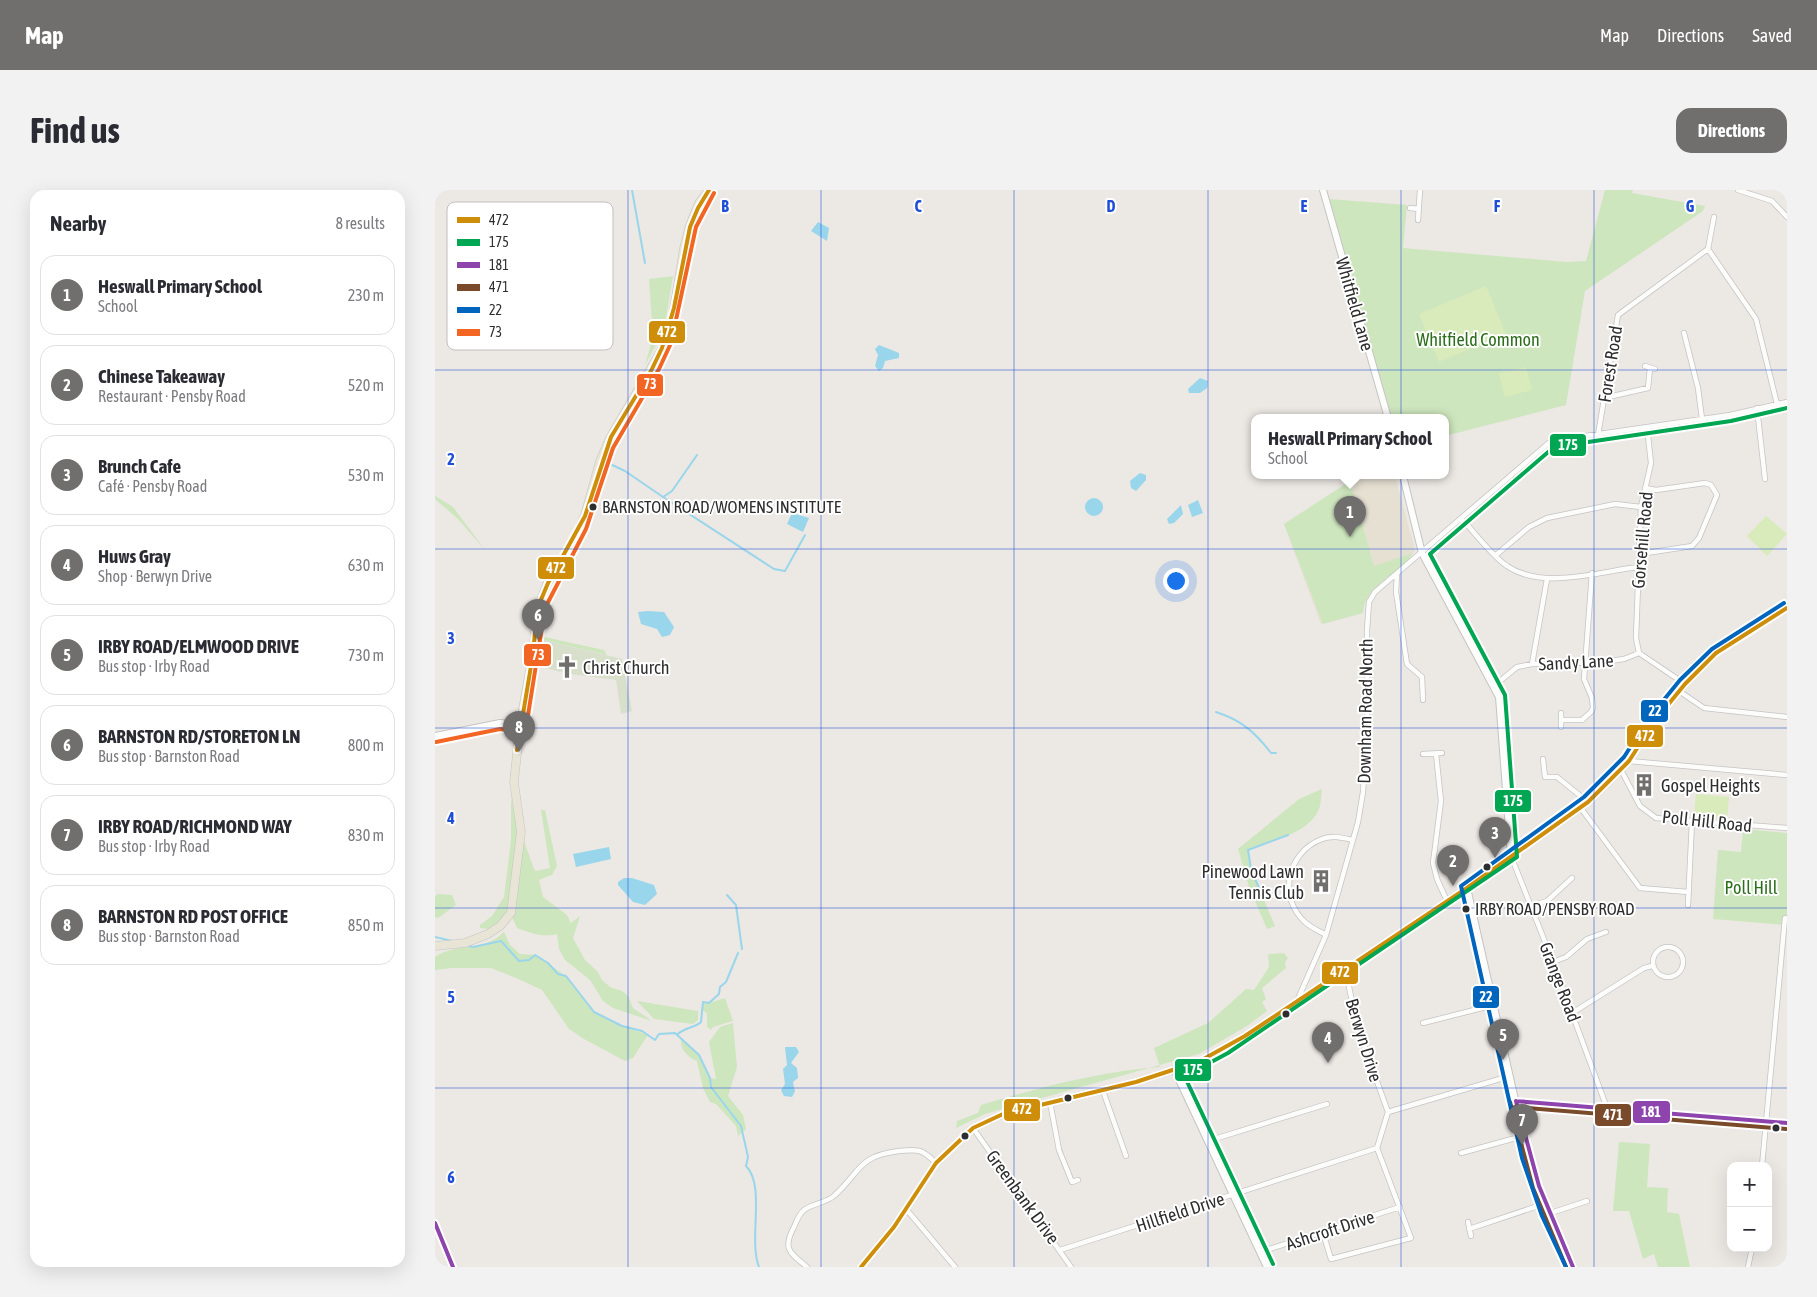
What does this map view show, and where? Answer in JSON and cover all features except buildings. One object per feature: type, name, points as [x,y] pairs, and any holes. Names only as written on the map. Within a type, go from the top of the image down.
[{"type":"main road","points":[[435,946],[465,944],[488,934],[500,926],[511,913],[521,832],[515,782],[519,725],[532,659],[538,608],[547,584],[582,523],[600,461],[611,438],[662,349],[672,321],[684,248],[690,225],[699,202],[709,190]]},
{"type":"street","name":"Whitfield Lane","points":[[1323,190],[1387,414]]},
{"type":"street","points":[[1418,220],[1420,190]]},
{"type":"street","points":[[1738,190],[1772,201],[1787,217]]},
{"type":"street","points":[[1410,208],[1419,209]]},
{"type":"street","points":[[1714,217],[1708,249],[1756,319],[1777,404]]},
{"type":"street","name":"Forest Road","points":[[1598,435],[1618,315],[1708,249]]},
{"type":"street","points":[[1684,333],[1702,419]]},
{"type":"street","points":[[1604,398],[1648,388],[1650,368]]},
{"type":"street","name":"Downham Road North","points":[[1297,1001],[1326,935],[1353,840],[1363,792],[1367,730],[1365,667],[1369,602],[1375,592],[1462,519],[1546,444],[1702,419],[1787,402]]},
{"type":"street","points":[[1757,408],[1765,479]]},
{"type":"street","name":"Gorsehill Road","points":[[1639,653],[1636,638],[1637,567],[1641,507],[1651,463],[1647,427]]},
{"type":"street","points":[[1404,479],[1422,553],[1499,697],[1511,856]]},
{"type":"street","points":[[1639,554],[1692,546],[1699,538],[1717,494],[1711,485],[1705,483],[1656,490],[1645,488]]},
{"type":"street","points":[[1496,555],[1529,527],[1547,518],[1615,504],[1641,507]]},
{"type":"street","points":[[1462,519],[1505,565],[1521,574],[1547,579],[1637,567]]},
{"type":"street","points":[[1561,720],[1579,721],[1591,712],[1593,703],[1583,679],[1592,573]]},
{"type":"street","points":[[1397,574],[1396,592],[1407,664],[1422,677],[1423,700]]},
{"type":"street","points":[[1532,664],[1547,579]]},
{"type":"street","points":[[861,1267],[906,1209],[936,1163],[973,1128],[1003,1114],[1103,1091],[1200,1061],[1225,1048],[1467,888],[1588,802],[1629,761],[1654,722],[1685,684],[1717,653],[1754,627],[1787,608]]},
{"type":"street","name":"Sandy Lane","points":[[1494,686],[1517,667],[1532,664],[1625,659],[1639,653],[1685,684]]},
{"type":"street","points":[[1679,692],[1703,708],[1787,717]]},
{"type":"street","points":[[1561,713],[1561,727]]},
{"type":"street","points":[[435,736],[500,723],[519,725]]},
{"type":"street","points":[[1423,754],[1442,753]]},
{"type":"street","points":[[1436,754],[1441,801],[1433,863],[1437,879],[1447,901]]},
{"type":"street","points":[[1543,759],[1545,777],[1557,777],[1588,802]]},
{"type":"street","points":[[1629,761],[1787,775]]},
{"type":"street","name":"Poll Hill Road","points":[[1621,770],[1640,806],[1656,818],[1787,828]]},
{"type":"street","points":[[1580,807],[1640,888],[1688,892]]},
{"type":"street","points":[[1688,905],[1692,821]]},
{"type":"street","points":[[1326,935],[1306,923],[1299,915],[1288,892],[1289,875],[1300,854],[1322,839],[1334,837],[1353,840]]},
{"type":"street","name":"Grange Road","points":[[1511,856],[1532,906],[1607,1108]]},
{"type":"street","points":[[1532,906],[1547,901],[1572,878]]},
{"type":"street","points":[[1467,888],[1523,1136],[1544,1204],[1573,1267]]},
{"type":"street","points":[[1762,1162],[1785,918]]},
{"type":"street","points":[[1553,962],[1566,957],[1587,939],[1605,932]]},
{"type":"street","points":[[1669,946],[1678,951],[1683,960],[1681,969],[1675,976],[1658,974],[1652,966],[1653,956],[1659,948],[1669,946]]},
{"type":"street","points":[[1572,1013],[1644,968],[1652,966]]},
{"type":"street","name":"Berwyn Drive","points":[[1346,968],[1350,998],[1360,1034],[1388,1112]]},
{"type":"street","points":[[1423,1023],[1494,1005]]},
{"type":"street","points":[[1174,1069],[1260,1252],[1265,1267]]},
{"type":"street","points":[[1323,1233],[1331,1259],[1411,1238],[1377,1148],[1388,1112],[1510,1076]]},
{"type":"street","points":[[1103,1091],[1126,1156]]},
{"type":"street","points":[[1516,1101],[1787,1123]]},
{"type":"street","points":[[1051,1102],[1059,1150],[1072,1182],[1078,1180]]},
{"type":"street","points":[[1208,1141],[1327,1104]]},
{"type":"street","name":"Greenbank Drive","points":[[973,1128],[1071,1267]]},
{"type":"street","points":[[1461,1153],[1523,1136]]},
{"type":"street","name":"Hillfield Drive","points":[[1060,1250],[1377,1148]]},
{"type":"street","points":[[807,1267],[791,1253],[787,1245],[788,1237],[804,1210],[835,1196],[865,1162],[881,1153],[925,1151],[936,1163]]},
{"type":"street","points":[[1548,1214],[1587,1201]]},
{"type":"street","points":[[1469,1229],[1544,1204]]},
{"type":"street","name":"Ashcroft Drive","points":[[1260,1252],[1400,1207]]},
{"type":"street","points":[[906,1209],[955,1267]]},
{"type":"street","points":[[1468,1222],[1471,1236]]},
{"type":"street","points":[[435,1223],[453,1267]]},
{"type":"street","points":[[1748,1267],[1751,1252]]},
{"type":"shaded area","points":[[1355,479],[1396,479],[1415,550],[1411,556],[1373,590],[1364,604],[1363,613],[1321,624],[1284,524]]},
{"type":"green space","name":"Whitfield Common","points":[[1605,190],[1633,190],[1632,193],[1705,206],[1703,211],[1585,291],[1566,405],[1449,435],[1449,414],[1389,414],[1329,199],[1407,205],[1403,248],[1567,262],[1586,261]]},
{"type":"green space","points":[[673,276],[664,330],[645,365],[653,337],[649,279]]},
{"type":"green space","points":[[1486,286],[1506,334],[1439,362],[1419,314]]},
{"type":"green space","points":[[1526,367],[1532,390],[1505,397],[1499,373]]},
{"type":"green space","points":[[1350,481],[1374,566],[1413,553],[1400,568],[1370,594],[1365,603],[1363,613],[1323,624],[1284,524]]},
{"type":"green space","points":[[435,496],[453,507],[486,551],[458,519],[435,499]]},
{"type":"green space","points":[[1766,516],[1787,534],[1767,556],[1747,536]]},
{"type":"green space","points":[[544,637],[604,650],[607,655],[539,639]]},
{"type":"green space","points":[[539,639],[622,659],[632,711],[621,714],[616,680],[570,674],[536,666]]},
{"type":"green space","points":[[1322,789],[1319,809],[1307,825],[1288,836],[1249,850],[1251,869],[1275,926],[1267,929],[1249,887],[1238,849],[1299,799]]},
{"type":"green space","points":[[1696,794],[1729,797],[1727,819],[1694,816]]},
{"type":"green space","points":[[511,798],[519,832],[508,910],[500,921],[489,929],[480,928],[480,925],[492,916],[504,897],[511,840]]},
{"type":"green space","points":[[541,810],[545,810],[557,866],[552,875],[539,880],[543,897],[567,915],[571,923],[580,916],[573,938],[585,960],[598,972],[602,980],[610,987],[622,991],[628,996],[633,1008],[652,1021],[613,1008],[603,1001],[590,980],[565,960],[559,949],[557,934],[541,935],[517,928],[512,917],[524,841],[534,869],[536,871],[550,868]]},
{"type":"green space","name":"Poll Hill","points":[[1743,829],[1787,833],[1787,925],[1713,919],[1718,850],[1741,852]]},
{"type":"green space","points":[[437,894],[452,895],[456,905],[438,918],[435,917],[435,897]]},
{"type":"green space","points":[[504,932],[510,945],[520,954],[535,955],[566,976],[594,1012],[622,1026],[648,1035],[633,1058],[625,1061],[569,1029],[542,990],[516,978],[491,968],[435,970],[435,957],[444,952],[487,943]]},
{"type":"green space","points":[[1284,953],[1288,958],[1285,962],[1286,968],[1262,988],[1266,999],[1262,1002],[1267,1011],[1247,1026],[1199,1054],[1159,1065],[1154,1048],[1208,1023],[1246,989],[1254,990],[1269,967],[1268,954]]},
{"type":"green space","points":[[725,998],[733,1021],[713,1027],[711,1030],[707,1027],[707,1014],[703,1010],[703,1002],[706,1004]]},
{"type":"green space","points":[[637,1001],[698,1011],[698,1020],[693,1024],[654,1019]]},
{"type":"green space","points":[[733,1023],[737,1067],[728,1096],[743,1115],[746,1129],[738,1136],[736,1126],[716,1104],[710,1102],[703,1088],[697,1061],[685,1052],[681,1043],[681,1039],[699,1055],[710,1078],[716,1079],[709,1042],[720,1027]]},
{"type":"green space","points":[[1149,1068],[985,1114],[956,1128],[957,1121],[978,1113],[981,1105],[1070,1081],[1115,1072]]},
{"type":"green space","points":[[1619,1142],[1650,1144],[1647,1187],[1668,1188],[1667,1212],[1679,1214],[1690,1267],[1658,1267],[1654,1254],[1643,1259],[1629,1211],[1613,1211]]},
{"type":"water","points":[[818,222],[829,228],[827,241],[811,231]]},
{"type":"water","points":[[879,345],[899,353],[899,358],[885,361],[883,368],[879,371],[875,366],[878,355],[875,349]]},
{"type":"water","points":[[1200,378],[1208,381],[1207,388],[1200,393],[1189,393],[1188,389]]},
{"type":"water","points":[[1140,473],[1146,475],[1146,480],[1136,491],[1131,488],[1130,481]]},
{"type":"water","points":[[1090,498],[1098,498],[1103,503],[1101,514],[1090,516],[1085,511],[1085,503]]},
{"type":"water","points":[[1198,500],[1203,513],[1192,517],[1188,505]]},
{"type":"water","points":[[1181,505],[1183,514],[1174,523],[1169,524],[1167,519]]},
{"type":"water","points":[[792,513],[809,518],[803,532],[787,524]]},
{"type":"water","points":[[638,612],[664,612],[674,627],[670,635],[662,637],[657,629],[641,624]]},
{"type":"water","points":[[609,847],[611,859],[576,867],[573,854]]},
{"type":"water","points":[[624,878],[632,878],[654,885],[657,894],[645,905],[633,902],[618,885],[618,882]]},
{"type":"water","points":[[785,1047],[796,1047],[799,1052],[791,1063],[797,1068],[798,1078],[793,1082],[795,1091],[792,1097],[784,1096],[781,1090],[785,1084],[783,1069],[787,1065]]},
{"type":"waterway","points":[[632,190],[645,263]]},
{"type":"waterway","points":[[610,464],[625,471],[663,497],[672,491],[697,455]]},
{"type":"waterway","points":[[663,497],[774,569],[785,571],[805,535]]},
{"type":"waterway","points":[[1216,712],[1240,723],[1253,733],[1271,753],[1276,753]]},
{"type":"waterway","points":[[1259,888],[1251,869],[1248,850],[1288,835]]},
{"type":"waterway","points":[[727,895],[736,905],[742,949]]},
{"type":"waterway","points":[[435,937],[452,941]]},
{"type":"waterway","points":[[466,945],[473,947],[501,941],[519,961],[529,960],[535,955],[548,963],[558,974],[566,976],[594,1012],[622,1026],[642,1031],[655,1040],[659,1034],[675,1033],[699,1055],[710,1078],[711,1087],[741,1126],[748,1157],[746,1166],[752,1175],[755,1186],[755,1243],[759,1267]]},
{"type":"waterway","points":[[677,1035],[701,1022],[703,1002],[709,1003],[719,994],[720,987],[726,982],[738,953]]},
{"type":"transit line","name":"472","points":[[517,750],[532,660],[538,607],[548,583],[585,516],[611,437],[651,371],[662,348],[674,308],[690,227],[698,208],[709,190]]},
{"type":"transit line","name":"73","points":[[436,742],[500,729],[521,731],[526,728],[545,608],[586,529],[613,448],[659,369],[671,343],[696,227],[714,193]]},
{"type":"transit line","name":"175","points":[[1273,1264],[1183,1073],[1202,1067],[1228,1053],[1517,857],[1505,695],[1430,554],[1554,447],[1731,421],[1787,408]]},
{"type":"transit line","name":"22","points":[[1566,1267],[1542,1216],[1522,1158],[1461,886],[1584,797],[1624,757],[1649,718],[1680,680],[1712,649],[1784,603]]},
{"type":"transit line","name":"472","points":[[861,1267],[894,1227],[936,1163],[973,1128],[1003,1114],[1136,1082],[1200,1061],[1245,1036],[1467,888],[1588,802],[1629,761],[1654,722],[1685,684],[1716,653],[1787,608]]},
{"type":"transit line","name":"181","points":[[1516,1101],[1787,1123]]},
{"type":"transit line","name":"181","points":[[1516,1101],[1539,1186],[1573,1267]]},
{"type":"transit line","name":"471","points":[[1510,1102],[1533,1188],[1566,1267]]},
{"type":"transit line","name":"471","points":[[1515,1107],[1786,1129]]},
{"type":"transit line","name":"181","points":[[435,1223],[453,1267]]},
{"type":"place","name":"BARNSTON ROAD/WOMENS INSTITUTE","points":[[593,507]]},
{"type":"place","name":"Heswall Primary School","points":[[1350,537]]},
{"type":"place","name":"BARNSTON RD/STORETON LN","points":[[538,640]]},
{"type":"place","name":"Christ Church","points":[[567,667]]},
{"type":"place","name":"BARNSTON RD POST OFFICE","points":[[519,752]]},
{"type":"place","name":"Gospel Heights","points":[[1644,785]]},
{"type":"place","name":"Brunch Cafe","points":[[1495,858]]},
{"type":"place","name":"Pinewood Lawn Tennis Club","points":[[1321,881]]},
{"type":"place","name":"Chinese Takeaway","points":[[1453,886]]},
{"type":"place","name":"IRBY ROAD/PENSBY ROAD","points":[[1466,909]]},
{"type":"place","name":"IRBY ROAD/ELMWOOD DRIVE","points":[[1503,1060]]},
{"type":"place","name":"Huws Gray","points":[[1328,1063]]},
{"type":"place","name":"IRBY ROAD/RICHMOND WAY","points":[[1522,1145]]}]
